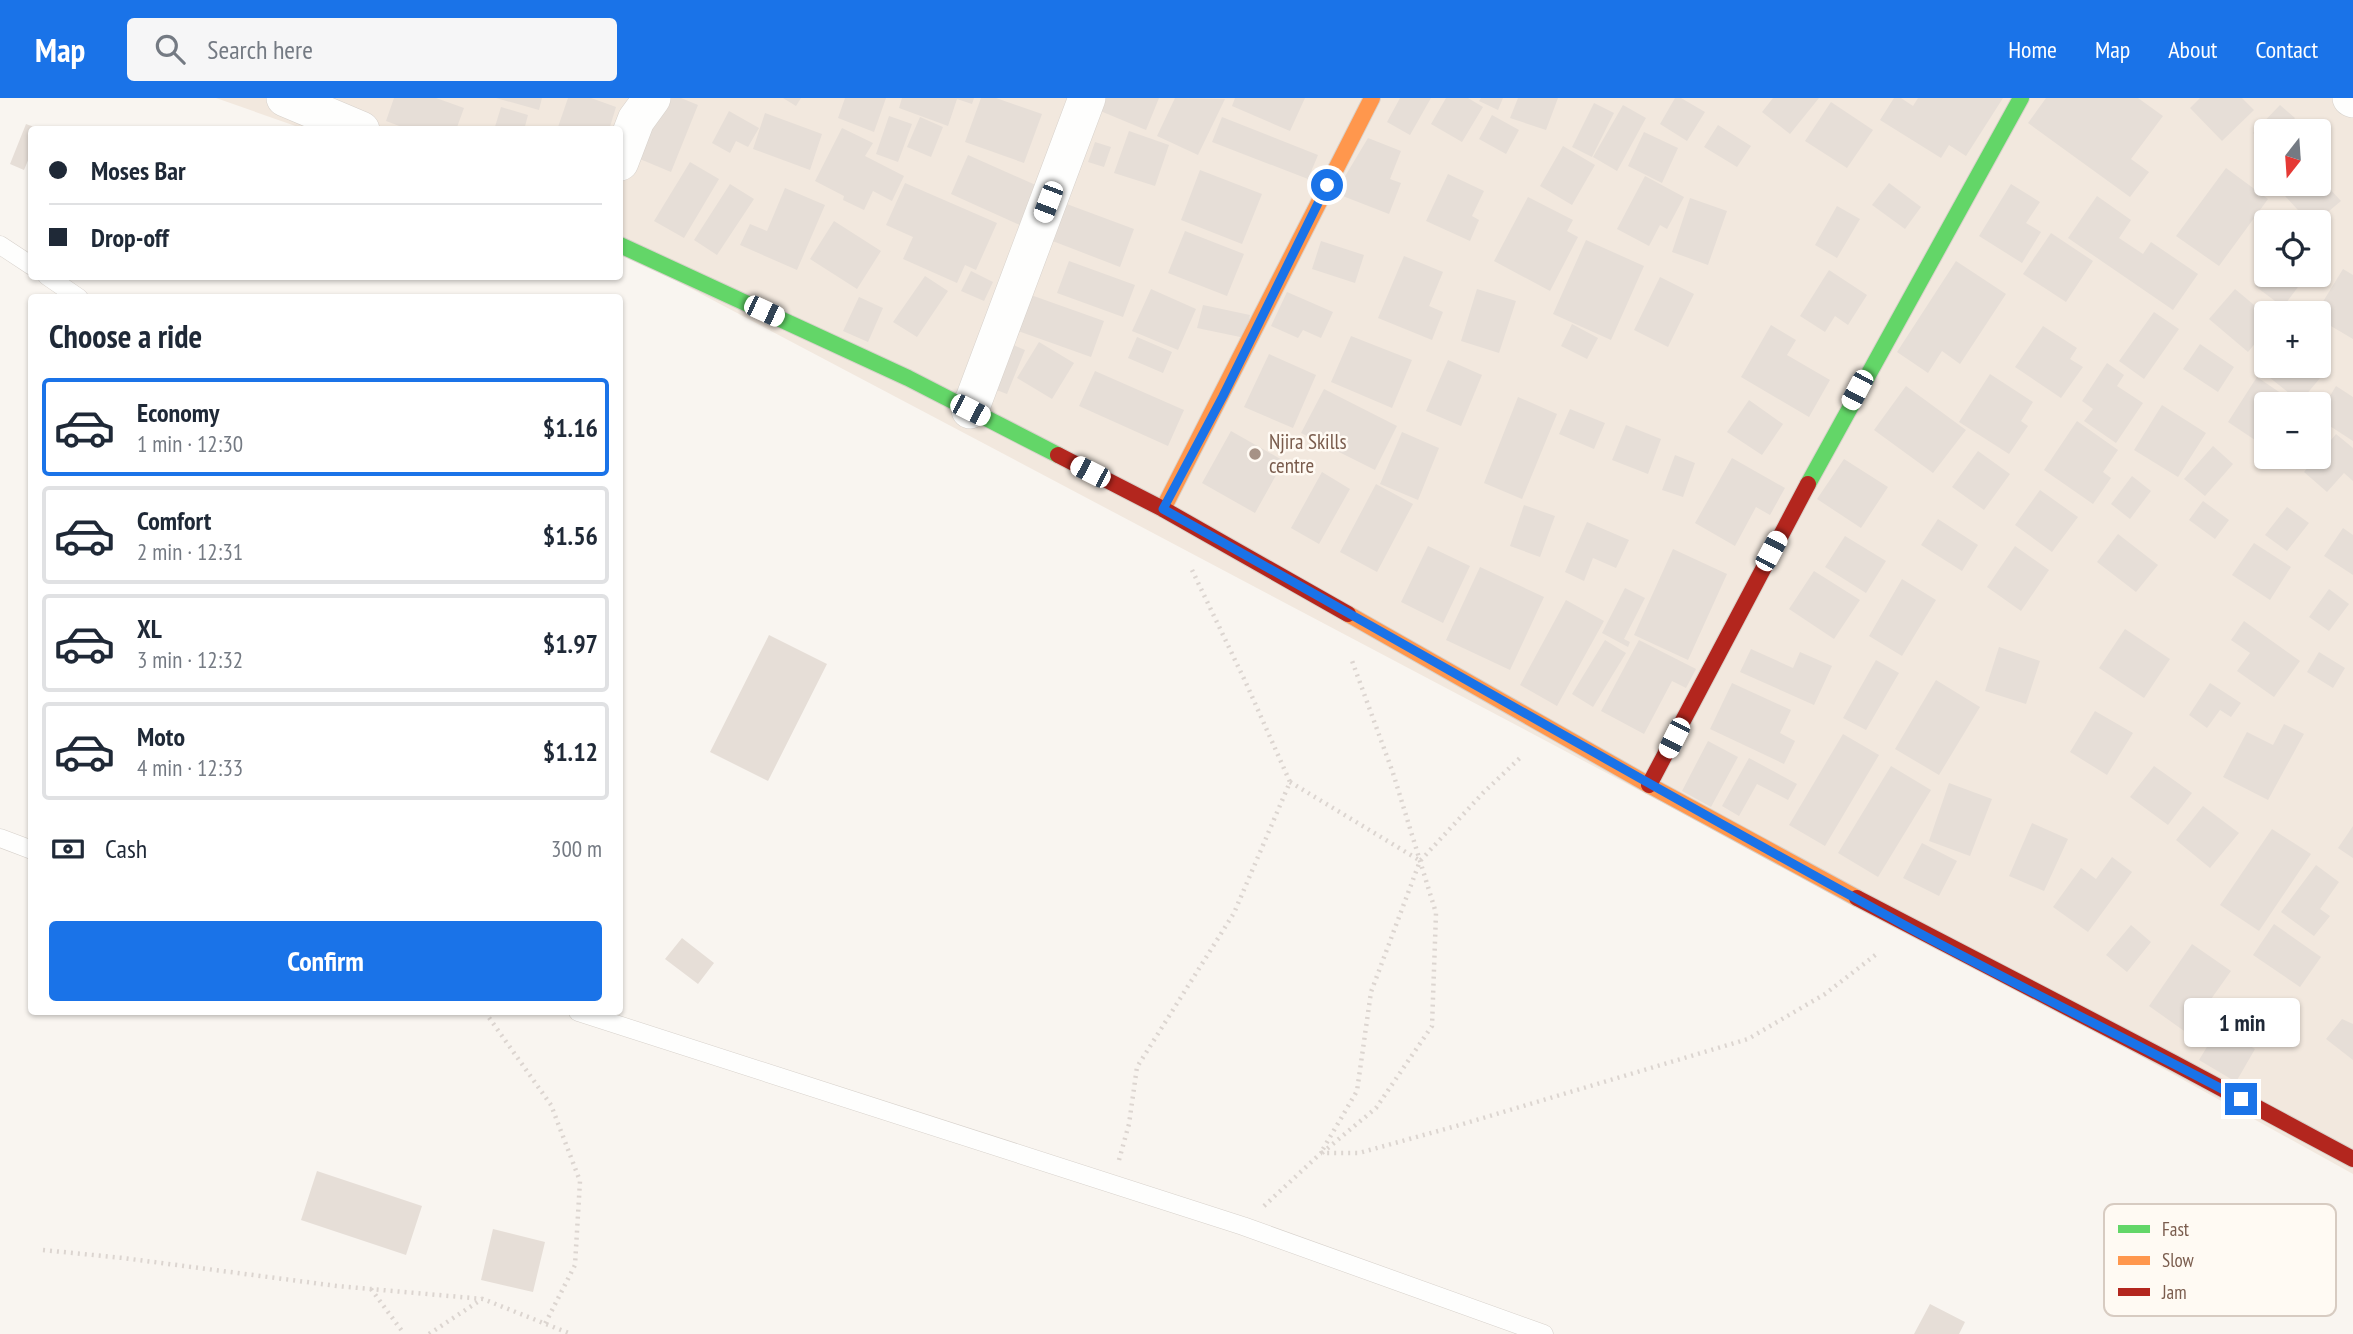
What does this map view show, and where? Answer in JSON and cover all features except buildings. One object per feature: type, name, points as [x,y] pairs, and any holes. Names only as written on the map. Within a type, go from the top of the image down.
[{"type":"street","points":[[285,98],[351,126]]},
{"type":"street","points":[[623,154],[636,120],[652,98]]},
{"type":"street","points":[[970,410],[1087,98]]},
{"type":"street","points":[[1163,509],[1223,396],[1372,98]]},
{"type":"street","points":[[1649,785],[1820,457],[2021,98]]},
{"type":"street","points":[[623,246],[908,378],[1163,509],[1649,785],[1910,928],[2353,1159]]},
{"type":"lane","points":[[0,245],[28,263]]},
{"type":"lane","points":[[53,280],[73,294]]},
{"type":"lane","points":[[0,838],[28,848]]},
{"type":"lane","points":[[587,1015],[1243,1226],[1544,1334]]},
{"type":"path","points":[[1186,559],[1290,782],[1420,861]]},
{"type":"path","points":[[1243,1226],[1321,1153],[1376,1108],[1432,1026],[1436,912],[1393,773],[1330,602]]},
{"type":"path","points":[[1321,1153],[1357,1091],[1371,992],[1420,861],[1483,793],[1551,729]]},
{"type":"path","points":[[1113,1185],[1129,1124],[1137,1067],[1234,913],[1290,782]]},
{"type":"path","points":[[1321,1153],[1359,1153],[1748,1039],[1825,994],[1910,928]]},
{"type":"path","points":[[487,1015],[551,1104],[580,1181],[575,1265],[545,1324]]},
{"type":"path","points":[[43,1251],[123,1258],[371,1289],[483,1299],[571,1334]]},
{"type":"path","points":[[371,1289],[402,1331],[401,1334]]},
{"type":"path","points":[[429,1334],[483,1299]]},
{"type":"shaded area","points":[[216,98],[2353,98],[2353,1174],[2115,1042],[623,253],[623,126],[295,126]]},
{"type":"traffic: fast","points":[[1808,484],[2021,98]]},
{"type":"traffic: fast","points":[[623,246],[908,378],[1058,455]]},
{"type":"traffic: slow","points":[[1163,509],[1372,98]]},
{"type":"traffic: slow","points":[[1348,614],[1649,785],[1857,898]]},
{"type":"traffic: jam","points":[[1058,455],[1163,509],[1348,614]]},
{"type":"traffic: jam","points":[[1649,785],[1808,484]]},
{"type":"traffic: jam","points":[[1857,898],[2353,1159]]},
{"type":"place","name":"Njira Skills centre","points":[[1255,454]]},
{"type":"route","points":[[1327,185],[1223,396],[1163,509],[1649,785],[1910,928],[2241,1099]]}]
